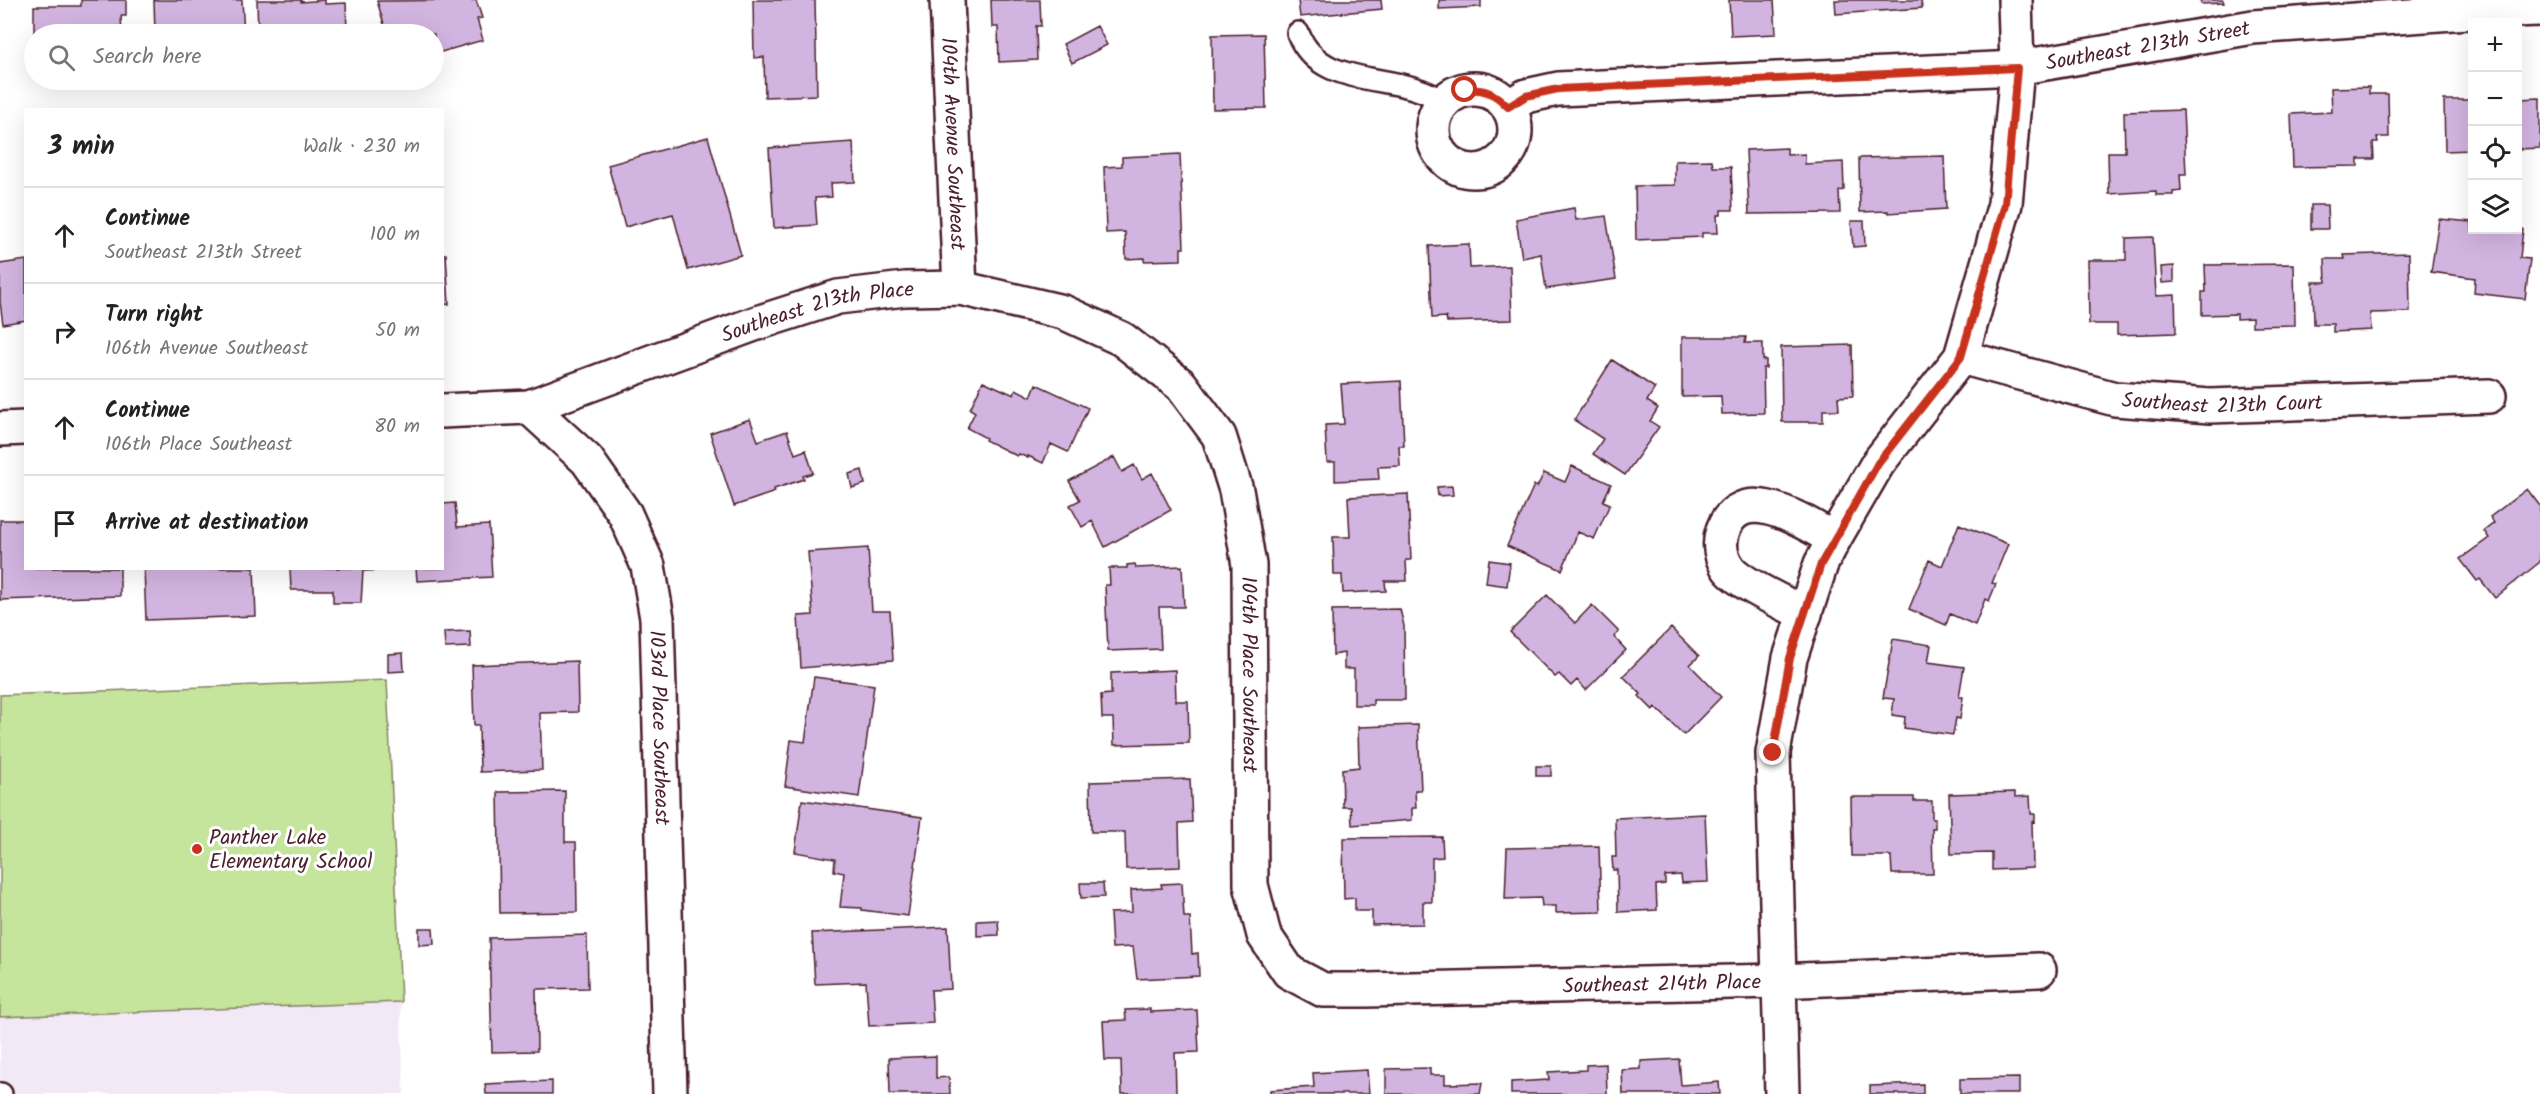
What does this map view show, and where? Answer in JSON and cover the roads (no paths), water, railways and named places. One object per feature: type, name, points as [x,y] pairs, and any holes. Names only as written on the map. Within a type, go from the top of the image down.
[{"type":"street","name":"104th Avenue Southeast","points":[[947,0],[960,288]]},
{"type":"street","points":[[1782,1094],[1773,753],[1790,658],[1821,564],[1834,539],[1878,463],[1961,357],[2005,204],[2017,68],[2015,0]]},
{"type":"street","name":"Southeast 213th Street","points":[[1508,107],[1526,96],[1558,89],[2017,68],[2253,27],[2482,10],[2540,9]]},
{"type":"street","points":[[1477,89],[1489,92],[1508,107],[1514,120],[1515,134],[1511,147],[1503,159],[1491,167],[1478,171],[1464,170],[1451,164],[1441,154],[1435,142],[1433,128],[1436,114],[1444,103],[1453,95],[1465,90],[1477,89]]},
{"type":"street","name":"Southeast 213th Place","points":[[444,411],[528,407],[757,323],[838,297],[905,289],[960,288],[1064,312],[1122,339],[1181,385]]},
{"type":"street","name":"Southeast 213th Court","points":[[1961,357],[2115,399],[2210,406],[2489,396]]},
{"type":"street","name":"104th Place Southeast","points":[[1181,385],[1219,436],[1236,490],[1249,565],[1251,885],[1264,935],[1289,972]]},
{"type":"street","name":"103rd Place Southeast","points":[[528,407],[587,460],[625,514],[648,566],[657,618],[670,1094]]},
{"type":"street","points":[[0,429],[24,428]]},
{"type":"street","points":[[1805,614],[1731,571],[1722,558],[1720,543],[1724,529],[1732,516],[1745,508],[1760,505],[1775,509],[1834,539]]},
{"type":"street","name":"Southeast 214th Place","points":[[1289,972],[1323,990],[1778,981],[2039,970]]},
{"type":"lane","points":[[1298,33],[1303,47],[1314,58],[1333,69],[1364,78],[1418,88],[1431,93],[1444,103]]},
{"type":"place","name":"Panther Lake Elementary School","points":[[197,849]]}]
